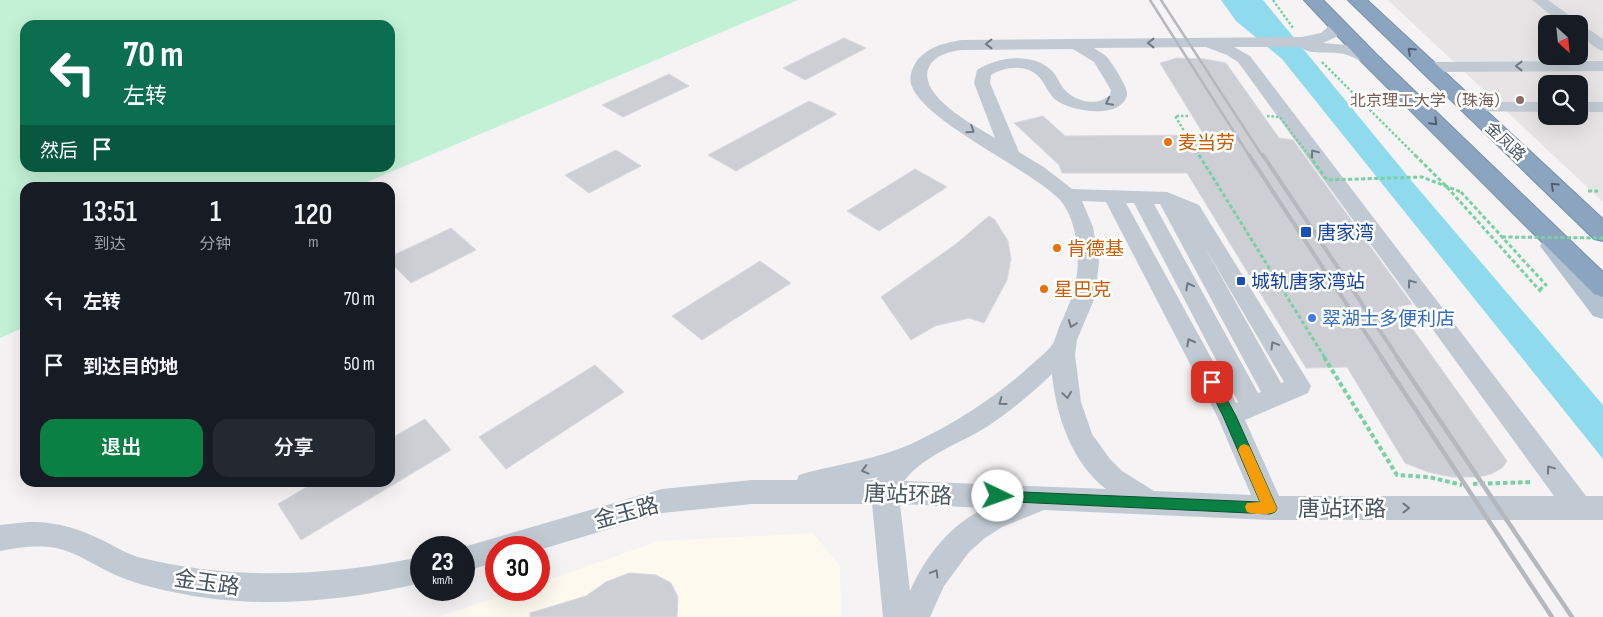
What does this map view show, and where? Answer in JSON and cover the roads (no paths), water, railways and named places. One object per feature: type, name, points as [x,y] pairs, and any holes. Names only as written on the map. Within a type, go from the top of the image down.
[{"type":"highway","name":"金凤路","points":[[1313,0],[1370,59],[1603,288]]},
{"type":"highway","name":"金凤路","points":[[1357,0],[1600,231]]},
{"type":"main road","points":[[1534,221],[1603,309]]},
{"type":"street","points":[[1539,0],[1560,15]]},
{"type":"street","points":[[1150,502],[1132,494],[1109,477],[1091,456],[1080,436],[1068,403],[1063,368],[1064,347],[1084,298],[1089,271],[1089,250],[1082,222],[1067,196],[1046,177],[961,123],[935,103],[921,87],[918,80],[920,69],[932,55],[948,47],[1075,43],[1200,43],[1226,50],[1250,49],[1300,39],[1323,39],[1333,34],[1337,26]]},
{"type":"street","points":[[1588,35],[1603,46]]},
{"type":"street","points":[[1300,39],[1348,50],[1370,59]]},
{"type":"street","points":[[1010,153],[982,82],[983,73],[994,66],[1018,64],[1041,70],[1063,98],[1078,105],[1102,106],[1118,97],[1119,90],[1100,59],[1075,43]]},
{"type":"street","points":[[1250,49],[1331,182],[1591,508]]},
{"type":"street","points":[[1428,67],[1603,66]]},
{"type":"street","points":[[1470,107],[1538,107]]},
{"type":"street","points":[[1588,107],[1603,107]]},
{"type":"street","points":[[1067,196],[1167,198],[1276,396],[1242,411]]},
{"type":"street","points":[[1114,198],[1242,411]]},
{"type":"street","points":[[1142,198],[1242,411],[1270,508]]},
{"type":"street","points":[[898,617],[884,492],[891,475],[900,465],[956,433],[1001,404],[1043,369],[1064,347]]},
{"type":"street","points":[[752,492],[844,475],[874,467],[927,448]]},
{"type":"street","name":"唐站环路","points":[[752,492],[884,492],[1270,508],[1591,508]]},
{"type":"street","name":"金玉路","points":[[543,536],[662,501],[709,494],[752,492]]},
{"type":"street","points":[[915,617],[932,578],[942,561],[960,540],[987,521],[1009,510],[1056,499]]},
{"type":"street","name":"金玉路","points":[[0,538],[39,534],[58,536],[74,541],[138,570],[199,583],[238,588],[290,589],[342,585],[410,572]]},
{"type":"water","points":[[1221,0],[1263,0],[1415,185],[1603,405],[1603,459],[1282,59],[1236,21]]},
{"type":"railway","points":[[1150,0],[1250,157]]},
{"type":"railway","points":[[1161,0],[1263,157]]},
{"type":"railway","points":[[1249,155],[1382,358]]},
{"type":"railway","points":[[1263,155],[1398,358]]},
{"type":"railway","points":[[1381,357],[1552,617]]},
{"type":"railway","points":[[1397,357],[1572,617]]},
{"type":"place","name":"北京理工大学（珠海）","points":[[1520,100]]},
{"type":"place","name":"麦当劳","points":[[1168,142]]},
{"type":"place","name":"唐家湾","points":[[1306,232]]},
{"type":"place","name":"肯德基","points":[[1057,248]]},
{"type":"place","name":"城轨唐家湾站","points":[[1241,281]]},
{"type":"place","name":"星巴克","points":[[1044,289]]},
{"type":"place","name":"翠湖士多便利店","points":[[1312,318]]}]
